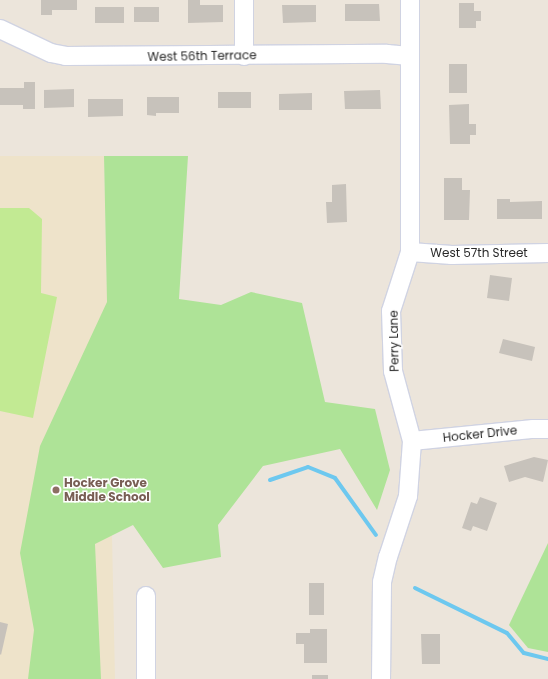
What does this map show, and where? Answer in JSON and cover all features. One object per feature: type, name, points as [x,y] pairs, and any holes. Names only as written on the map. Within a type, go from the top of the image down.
[{"type":"street","points":[[244,0],[244,56]]},
{"type":"street","name":"Perry Lane","points":[[382,679],[382,582],[388,557],[408,496],[412,441],[393,371],[391,311],[410,252],[410,0]]},
{"type":"street","name":"West 56th Terrace","points":[[0,28],[51,53],[66,56],[387,54],[410,56]]},
{"type":"street","name":"West 57th Street","points":[[410,252],[452,255],[548,253]]},
{"type":"street","name":"Hocker Drive","points":[[412,441],[533,429],[548,429]]},
{"type":"street","points":[[146,596],[146,679]]},
{"type":"shaded area","name":"Hocker Grove Middle School","points":[[0,156],[104,156],[115,679],[0,679]]},
{"type":"green space","points":[[104,156],[188,156],[179,299],[221,305],[251,292],[302,303],[325,402],[375,409],[390,470],[377,510],[340,449],[263,466],[218,525],[221,557],[163,568],[133,525],[95,544],[101,679],[28,679],[34,630],[20,553],[40,446],[107,302]]},
{"type":"green space","points":[[0,208],[29,208],[42,219],[41,293],[57,297],[33,418],[0,411]]},
{"type":"green space","points":[[548,543],[548,652],[528,648],[509,625]]},
{"type":"building","points":[[41,0],[77,0],[77,10],[52,10],[52,15],[41,15]]},
{"type":"building","points":[[188,0],[200,0],[200,5],[223,5],[223,22],[188,23]]},
{"type":"building","points":[[459,3],[474,3],[474,11],[481,11],[481,21],[476,21],[476,28],[459,28]]},
{"type":"building","points":[[345,4],[379,4],[380,21],[345,21]]},
{"type":"building","points":[[282,5],[316,5],[316,22],[283,23]]},
{"type":"building","points":[[95,7],[124,7],[124,23],[95,23]]},
{"type":"building","points":[[134,7],[159,7],[159,22],[134,22]]},
{"type":"building","points":[[449,64],[467,64],[467,93],[449,93]]},
{"type":"building","points":[[24,82],[35,82],[35,109],[23,109],[23,105],[0,105],[0,88],[24,88]]},
{"type":"building","points":[[74,89],[74,107],[44,108],[44,90]]},
{"type":"building","points":[[380,90],[381,109],[345,109],[344,91]]},
{"type":"building","points":[[218,92],[251,92],[251,108],[218,108]]},
{"type":"building","points":[[312,93],[312,110],[279,110],[279,94]]},
{"type":"building","points":[[147,97],[179,97],[179,113],[156,113],[156,116],[147,115]]},
{"type":"building","points":[[88,99],[123,99],[123,116],[88,117]]},
{"type":"building","points":[[469,104],[469,124],[476,124],[476,135],[470,135],[470,144],[450,144],[449,105]]},
{"type":"building","points":[[444,178],[462,178],[462,190],[470,190],[469,220],[444,220]]},
{"type":"building","points":[[346,184],[347,222],[327,223],[326,202],[332,202],[332,185]]},
{"type":"building","points":[[497,199],[510,199],[510,202],[542,201],[542,219],[497,219]]},
{"type":"building","points":[[490,275],[512,278],[509,301],[487,298]]},
{"type":"building","points":[[503,339],[535,347],[532,361],[499,353]]},
{"type":"building","points":[[534,457],[548,460],[543,482],[525,477],[509,482],[504,466]]},
{"type":"building","points":[[480,497],[497,503],[487,531],[473,526],[471,531],[462,528],[471,502],[477,504]]},
{"type":"building","points":[[309,583],[324,583],[324,615],[309,615]]},
{"type":"building","points":[[0,622],[8,624],[1,655],[0,654]]},
{"type":"building","points":[[310,629],[327,629],[327,663],[304,663],[304,644],[296,644],[296,633],[310,633]]},
{"type":"building","points":[[421,634],[440,634],[440,664],[422,664]]},
{"type":"building","points":[[312,675],[328,675],[328,679],[312,679]]},
{"type":"waterway","points":[[270,480],[308,467],[335,478],[376,535]]},
{"type":"waterway","points":[[415,588],[507,633],[524,653],[548,659]]},
{"type":"place","name":"Hocker Grove Middle School","points":[[56,490]]}]
